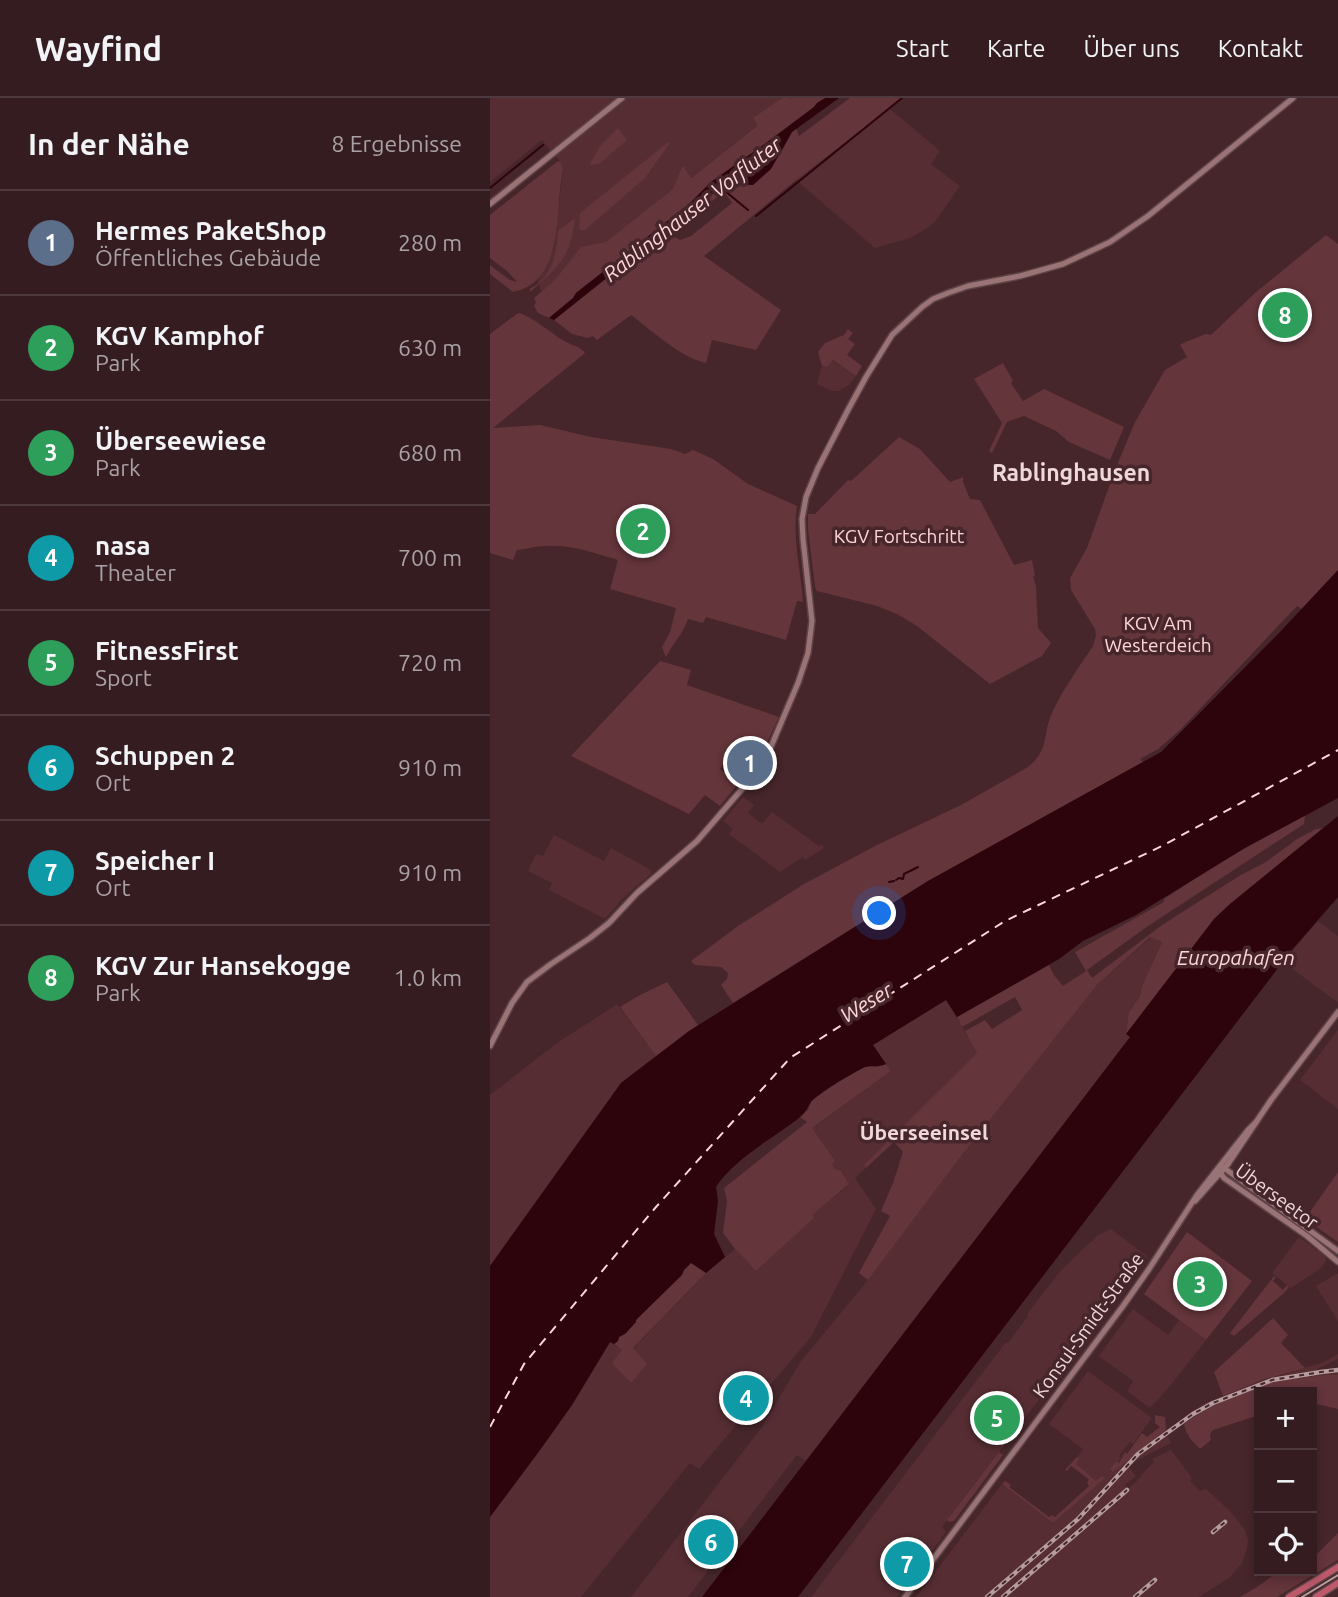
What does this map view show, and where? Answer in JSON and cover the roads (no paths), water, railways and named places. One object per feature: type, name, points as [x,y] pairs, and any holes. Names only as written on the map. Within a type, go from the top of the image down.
[{"type":"main road","points":[[1289,1597],[1338,1567]]},
{"type":"main road","points":[[1316,1597],[1338,1583]]},
{"type":"street","points":[[490,204],[622,98]]},
{"type":"street","points":[[490,1046],[512,1003],[527,982],[609,923],[637,892],[697,841],[767,756],[798,683],[808,653],[813,621],[803,539],[802,519],[806,497],[849,408],[885,345],[900,326],[933,299],[957,289],[1063,264],[1110,242],[1148,216],[1293,98]]},
{"type":"street","name":"Konsul-Smidt-Straße","points":[[905,1597],[1123,1306],[1197,1195],[1221,1170],[1338,1012]]},
{"type":"street","name":"Überseetor","points":[[1221,1170],[1338,1251]]},
{"type":"street","name":"Überseetor","points":[[1221,1170],[1338,1262]]},
{"type":"water","name":"Rablinghauser Vorfluter","points":[[825,98],[839,98],[792,132],[771,169],[753,185],[723,185],[554,320],[549,318],[576,293],[688,205],[711,182]]},
{"type":"water","name":"Weser","points":[[1338,570],[1338,798],[1243,849],[1136,915],[1083,941],[1059,959],[957,1017],[946,1000],[873,1045],[886,1064],[864,1068],[820,1094],[799,1118],[743,1158],[724,1177],[716,1187],[718,1201],[714,1234],[725,1257],[706,1273],[691,1263],[618,1341],[614,1344],[610,1342],[572,1405],[490,1517],[490,1266],[621,1083],[689,1031],[928,881],[1161,752]]},
{"type":"water","name":"Europahafen","points":[[1338,816],[1338,897],[1291,951],[798,1597],[702,1597],[1130,1037],[1126,1034],[1214,919]]},
{"type":"waterway","points":[[756,216],[902,98]]},
{"type":"waterway","points":[[490,188],[543,145]]},
{"type":"waterway","name":"Rablinghauser Vorfluter","points":[[725,191],[748,210]]},
{"type":"waterway","points":[[896,880],[903,879],[904,874],[918,867]]},
{"type":"waterway","points":[[889,882],[894,881]]},
{"type":"tram line","points":[[1302,1597],[1338,1575]]},
{"type":"railway","points":[[987,1597],[1078,1519],[1138,1454],[1193,1414],[1213,1403],[1272,1380],[1338,1370]]},
{"type":"railway","points":[[1003,1597],[1127,1490]]},
{"type":"railway","points":[[1213,1532],[1225,1522]]},
{"type":"railway","points":[[1135,1597],[1155,1580]]},
{"type":"place","name":"KGV Zur Hansekogge","points":[[1285,315]]},
{"type":"place","name":"KGV Kamphof","points":[[643,531]]},
{"type":"place","name":"Hermes PaketShop","points":[[750,763]]},
{"type":"place","name":"Überseewiese","points":[[1200,1284]]},
{"type":"place","name":"nasa","points":[[746,1398]]},
{"type":"place","name":"FitnessFirst","points":[[997,1418]]},
{"type":"place","name":"Schuppen 2","points":[[711,1542]]},
{"type":"place","name":"Speicher I","points":[[907,1564]]},
{"type":"district","name":"Rablinghausen","points":[[1071,472]]},
{"type":"district","name":"Überseeinsel","points":[[924,1132]]},
{"type":"park label","name":"KGV Fortschritt","points":[[899,536]]},
{"type":"park label","name":"KGV Am Westerdeich","points":[[1158,634]]}]
